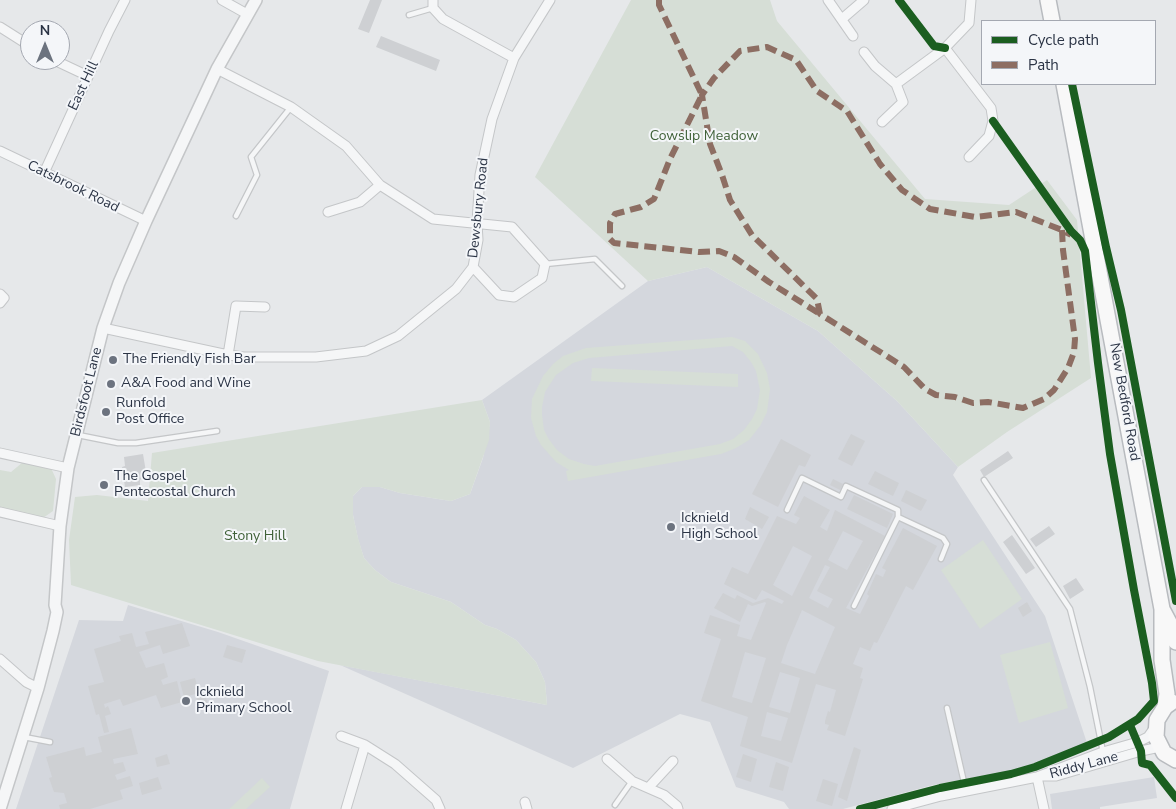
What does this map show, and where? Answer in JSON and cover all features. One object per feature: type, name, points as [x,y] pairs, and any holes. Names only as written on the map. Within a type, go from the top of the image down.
[{"type":"highway","points":[[1048,0],[1052,20]]},
{"type":"highway","name":"New Bedford Road","points":[[1064,85],[1162,610],[1162,660],[1167,694],[1171,704]]},
{"type":"highway","name":"New Bedford Road","points":[[1162,610],[1172,628],[1176,642]]},
{"type":"highway","points":[[1170,757],[1156,737],[1155,727],[1157,720],[1171,704]]},
{"type":"street","name":"East Hill","points":[[44,173],[125,0]]},
{"type":"street","points":[[222,0],[247,14]]},
{"type":"street","name":"Birdsfoot Lane","points":[[0,809],[38,688],[57,612],[55,605],[60,526],[68,468],[103,328],[119,283],[146,221],[217,69],[256,0]]},
{"type":"street","name":"Dewsbury Road","points":[[103,328],[244,357],[316,357],[366,350],[398,336],[456,289],[473,267],[478,240],[480,175],[492,119],[514,58],[550,0]]},
{"type":"street","points":[[828,0],[853,36]]},
{"type":"street","points":[[842,19],[864,0]]},
{"type":"street","points":[[896,84],[945,48],[969,23],[971,0]]},
{"type":"street","points":[[433,4],[443,19],[514,58]]},
{"type":"street","points":[[0,27],[20,40]]},
{"type":"street","points":[[945,48],[991,108],[993,121],[989,136],[969,157]]},
{"type":"street","points":[[864,52],[875,66],[896,84],[903,102],[882,122]]},
{"type":"street","points":[[70,68],[88,76]]},
{"type":"street","points":[[217,69],[291,107],[346,146],[380,185],[433,220],[512,227],[546,264],[542,278],[514,298],[499,295],[473,267]]},
{"type":"street","name":"Catsbrook Road","points":[[0,152],[146,221]]},
{"type":"street","points":[[328,212],[360,202],[380,185]]},
{"type":"street","points":[[0,294],[4,298],[0,303]]},
{"type":"street","points":[[228,355],[236,306],[265,307]]},
{"type":"street","points":[[0,453],[68,468]]},
{"type":"street","points":[[0,512],[60,526]]},
{"type":"street","points":[[0,659],[26,682],[38,688]]},
{"type":"street","name":"Riddy Lane","points":[[1037,777],[1103,752],[1138,742],[1148,737],[1155,727]]},
{"type":"street","points":[[341,736],[365,745],[395,764],[436,800],[440,809]]},
{"type":"street","points":[[346,809],[365,745]]},
{"type":"street","name":"Riddy Lane","points":[[892,809],[966,791],[1037,777],[1056,776],[1141,750],[1170,757]]},
{"type":"street","points":[[607,759],[632,781],[664,795],[678,809]]},
{"type":"street","points":[[649,788],[672,761]]},
{"type":"street","points":[[1037,777],[1044,809]]},
{"type":"lane","points":[[410,15],[433,4]]},
{"type":"lane","points":[[236,216],[257,175],[251,157],[291,107]]},
{"type":"lane","points":[[546,264],[595,259],[622,286]]},
{"type":"lane","points":[[76,434],[118,443],[136,443],[217,431]]},
{"type":"lane","points":[[787,510],[802,478],[841,497],[846,486],[898,510],[898,517],[854,606]]},
{"type":"lane","points":[[984,480],[1070,609],[1090,687],[1103,752]]},
{"type":"lane","points":[[898,517],[943,538],[947,544],[941,559]]},
{"type":"lane","points":[[947,708],[966,791]]},
{"type":"lane","points":[[23,737],[50,742]]},
{"type":"lane","points":[[614,805],[632,781]]},
{"type":"shaded area","name":"Icknield High School","points":[[707,267],[818,331],[897,401],[958,467],[953,475],[1045,616],[1087,743],[1048,764],[933,785],[843,809],[789,809],[784,802],[736,787],[710,722],[680,714],[573,768],[340,665],[547,705],[545,682],[536,662],[516,640],[497,629],[485,625],[451,602],[391,582],[375,570],[364,558],[358,539],[353,515],[353,496],[362,487],[380,487],[400,493],[451,501],[470,494],[483,458],[490,422],[482,400],[648,281]]},
{"type":"shaded area","name":"Icknield Primary School","points":[[128,605],[218,632],[329,671],[290,809],[16,809],[79,620],[123,621]]},
{"type":"shaded area","points":[[1154,777],[1157,798],[1100,807],[1100,809],[1052,809],[1050,794]]},
{"type":"green space","name":"Cowslip Meadow","points":[[631,0],[770,0],[777,21],[925,199],[1009,205],[1047,180],[1077,220],[1091,378],[1007,432],[958,467],[897,401],[818,331],[707,267],[648,281],[535,177]]},
{"type":"green space","points":[[732,337],[745,341],[758,354],[767,373],[770,389],[767,412],[760,426],[749,440],[721,454],[568,481],[566,471],[569,470],[556,462],[541,445],[536,436],[531,418],[532,399],[543,376],[553,364],[563,356],[586,348]],"holes":[[[732,346],[743,352],[756,371],[760,390],[757,409],[752,419],[744,430],[733,439],[720,444],[595,466],[569,459],[557,450],[544,430],[542,407],[545,392],[556,375],[573,363],[589,358]]]},
{"type":"green space","points":[[592,368],[738,374],[738,387],[591,381]]},
{"type":"green space","name":"Stony Hill","points":[[482,400],[490,422],[489,440],[470,494],[451,501],[400,493],[380,487],[362,487],[353,496],[353,515],[364,558],[375,570],[391,582],[451,602],[485,625],[497,629],[516,640],[536,662],[545,682],[547,705],[318,661],[71,585],[69,540],[75,497],[97,495],[148,501],[152,453]]},
{"type":"green space","points":[[23,462],[51,468],[56,479],[53,511],[43,518],[0,508],[0,470],[11,472]]},
{"type":"green space","points":[[983,540],[1022,599],[980,629],[941,570]]},
{"type":"green space","points":[[1050,642],[1068,708],[1019,723],[1000,655]]},
{"type":"green space","points":[[262,778],[270,787],[246,809],[229,809]]},
{"type":"building","points":[[370,0],[382,0],[369,33],[358,29]]},
{"type":"building","points":[[381,36],[440,60],[436,71],[376,47]]},
{"type":"building","points":[[851,434],[865,441],[852,466],[838,459]]},
{"type":"building","points":[[781,439],[811,455],[805,467],[799,465],[778,507],[752,494]]},
{"type":"building","points":[[1008,451],[1013,458],[984,477],[980,470]]},
{"type":"building","points":[[143,454],[146,472],[141,473],[140,485],[125,487],[122,467],[125,466],[124,457]]},
{"type":"building","points":[[875,471],[899,483],[893,496],[868,484]]},
{"type":"building","points":[[833,479],[843,484],[840,490],[830,485]]},
{"type":"building","points":[[906,490],[927,500],[921,511],[901,501]]},
{"type":"building","points":[[854,495],[893,514],[887,528],[847,509]]},
{"type":"building","points":[[804,496],[830,510],[820,527],[827,531],[835,510],[885,536],[846,608],[860,614],[869,596],[867,594],[876,574],[883,577],[886,570],[882,568],[903,528],[937,546],[913,590],[906,586],[877,643],[874,642],[870,651],[860,647],[853,664],[863,668],[860,678],[863,679],[845,736],[827,730],[829,725],[825,724],[836,690],[816,684],[792,763],[740,746],[748,717],[701,701],[721,639],[704,633],[710,615],[740,625],[737,636],[751,640],[766,603],[752,606],[748,604],[740,622],[714,608],[723,593],[735,599],[737,595],[753,603],[768,598],[782,604],[784,601],[762,590],[756,600],[724,584],[732,567],[748,574],[777,516],[796,524],[800,518],[794,515]],"holes":[[[843,531],[863,541],[847,570],[828,560]],[[793,546],[812,556],[792,596],[773,585]],[[825,565],[830,567],[817,591],[833,599],[828,608],[809,598]],[[802,610],[835,627],[815,674],[781,663]],[[745,652],[766,658],[752,703],[732,697]],[[780,672],[800,678],[790,713],[769,707]],[[767,712],[788,718],[781,741],[761,736]]]},
{"type":"building","points":[[750,507],[769,517],[762,529],[745,519]]},
{"type":"building","points":[[1049,526],[1055,534],[1036,547],[1030,539]]},
{"type":"building","points":[[1012,535],[1035,568],[1026,574],[1003,542]]},
{"type":"building","points":[[1076,578],[1084,590],[1070,599],[1063,586]]},
{"type":"building","points":[[1027,602],[1032,611],[1023,617],[1018,608]]},
{"type":"building","points":[[182,623],[190,646],[163,654],[160,645],[139,652],[146,668],[164,663],[168,677],[161,680],[163,685],[177,681],[182,702],[161,708],[156,695],[123,706],[120,699],[104,704],[105,708],[108,706],[111,714],[105,716],[109,732],[104,733],[99,714],[96,715],[88,686],[104,682],[94,649],[121,641],[119,636],[132,633],[136,647],[149,644],[145,632]]},
{"type":"building","points":[[227,645],[246,650],[242,663],[223,657]]},
{"type":"building","points":[[195,678],[199,693],[184,697],[180,682]]},
{"type":"building","points":[[205,695],[209,706],[200,708],[196,696]]},
{"type":"building","points":[[131,728],[138,754],[113,759],[114,764],[123,762],[126,771],[115,775],[117,780],[130,776],[133,786],[120,790],[123,799],[90,809],[60,809],[59,805],[67,803],[64,793],[54,792],[49,778],[52,777],[46,757],[84,747],[86,756],[102,752],[98,737]]},
{"type":"building","points":[[854,747],[861,750],[847,801],[838,797]]},
{"type":"building","points":[[167,754],[170,764],[157,767],[155,758]]},
{"type":"building","points":[[743,754],[757,759],[751,782],[736,777]]},
{"type":"building","points":[[776,762],[789,767],[783,791],[769,787]]},
{"type":"building","points":[[158,777],[162,789],[142,795],[139,783]]},
{"type":"building","points":[[823,779],[838,784],[832,806],[816,801]]},
{"type":"marked path","points":[[659,0],[659,5],[702,95],[670,159],[654,199],[641,207],[615,214],[610,223],[610,239],[614,243],[699,252],[719,251],[734,257],[769,282],[820,314]]},
{"type":"marked path","points":[[1062,230],[1075,339],[1074,352],[1068,368],[1054,390],[1044,399],[1023,408],[988,402],[973,403],[955,397],[936,395],[925,389],[904,367],[820,314],[817,299],[752,235],[730,200],[710,144],[702,95],[714,78],[740,51],[767,47],[796,60],[817,91],[847,111],[880,164],[902,190],[930,209],[975,217],[1016,212],[1062,230],[1071,235]]},
{"type":"cycle path","points":[[899,0],[934,46],[945,48]]},
{"type":"cycle path","points":[[1072,85],[1121,310],[1176,601]]},
{"type":"cycle path","points":[[860,809],[940,788],[1011,774],[1035,767],[1109,737],[1138,719],[1154,701],[1110,454],[1085,251],[1080,240],[1071,231],[993,121]]},
{"type":"cycle path","points":[[1130,725],[1141,751],[1142,763],[1150,765],[1176,798]]},
{"type":"place","name":"The Friendly Fish Bar","points":[[113,360]]},
{"type":"place","name":"A&A Food and Wine","points":[[111,384]]},
{"type":"place","name":"Runfold Post Office","points":[[106,412]]},
{"type":"place","name":"The Gospel Pentecostal Church","points":[[104,485]]},
{"type":"place","name":"Icknield High School","points":[[671,527]]},
{"type":"place","name":"Icknield Primary School","points":[[186,701]]}]
